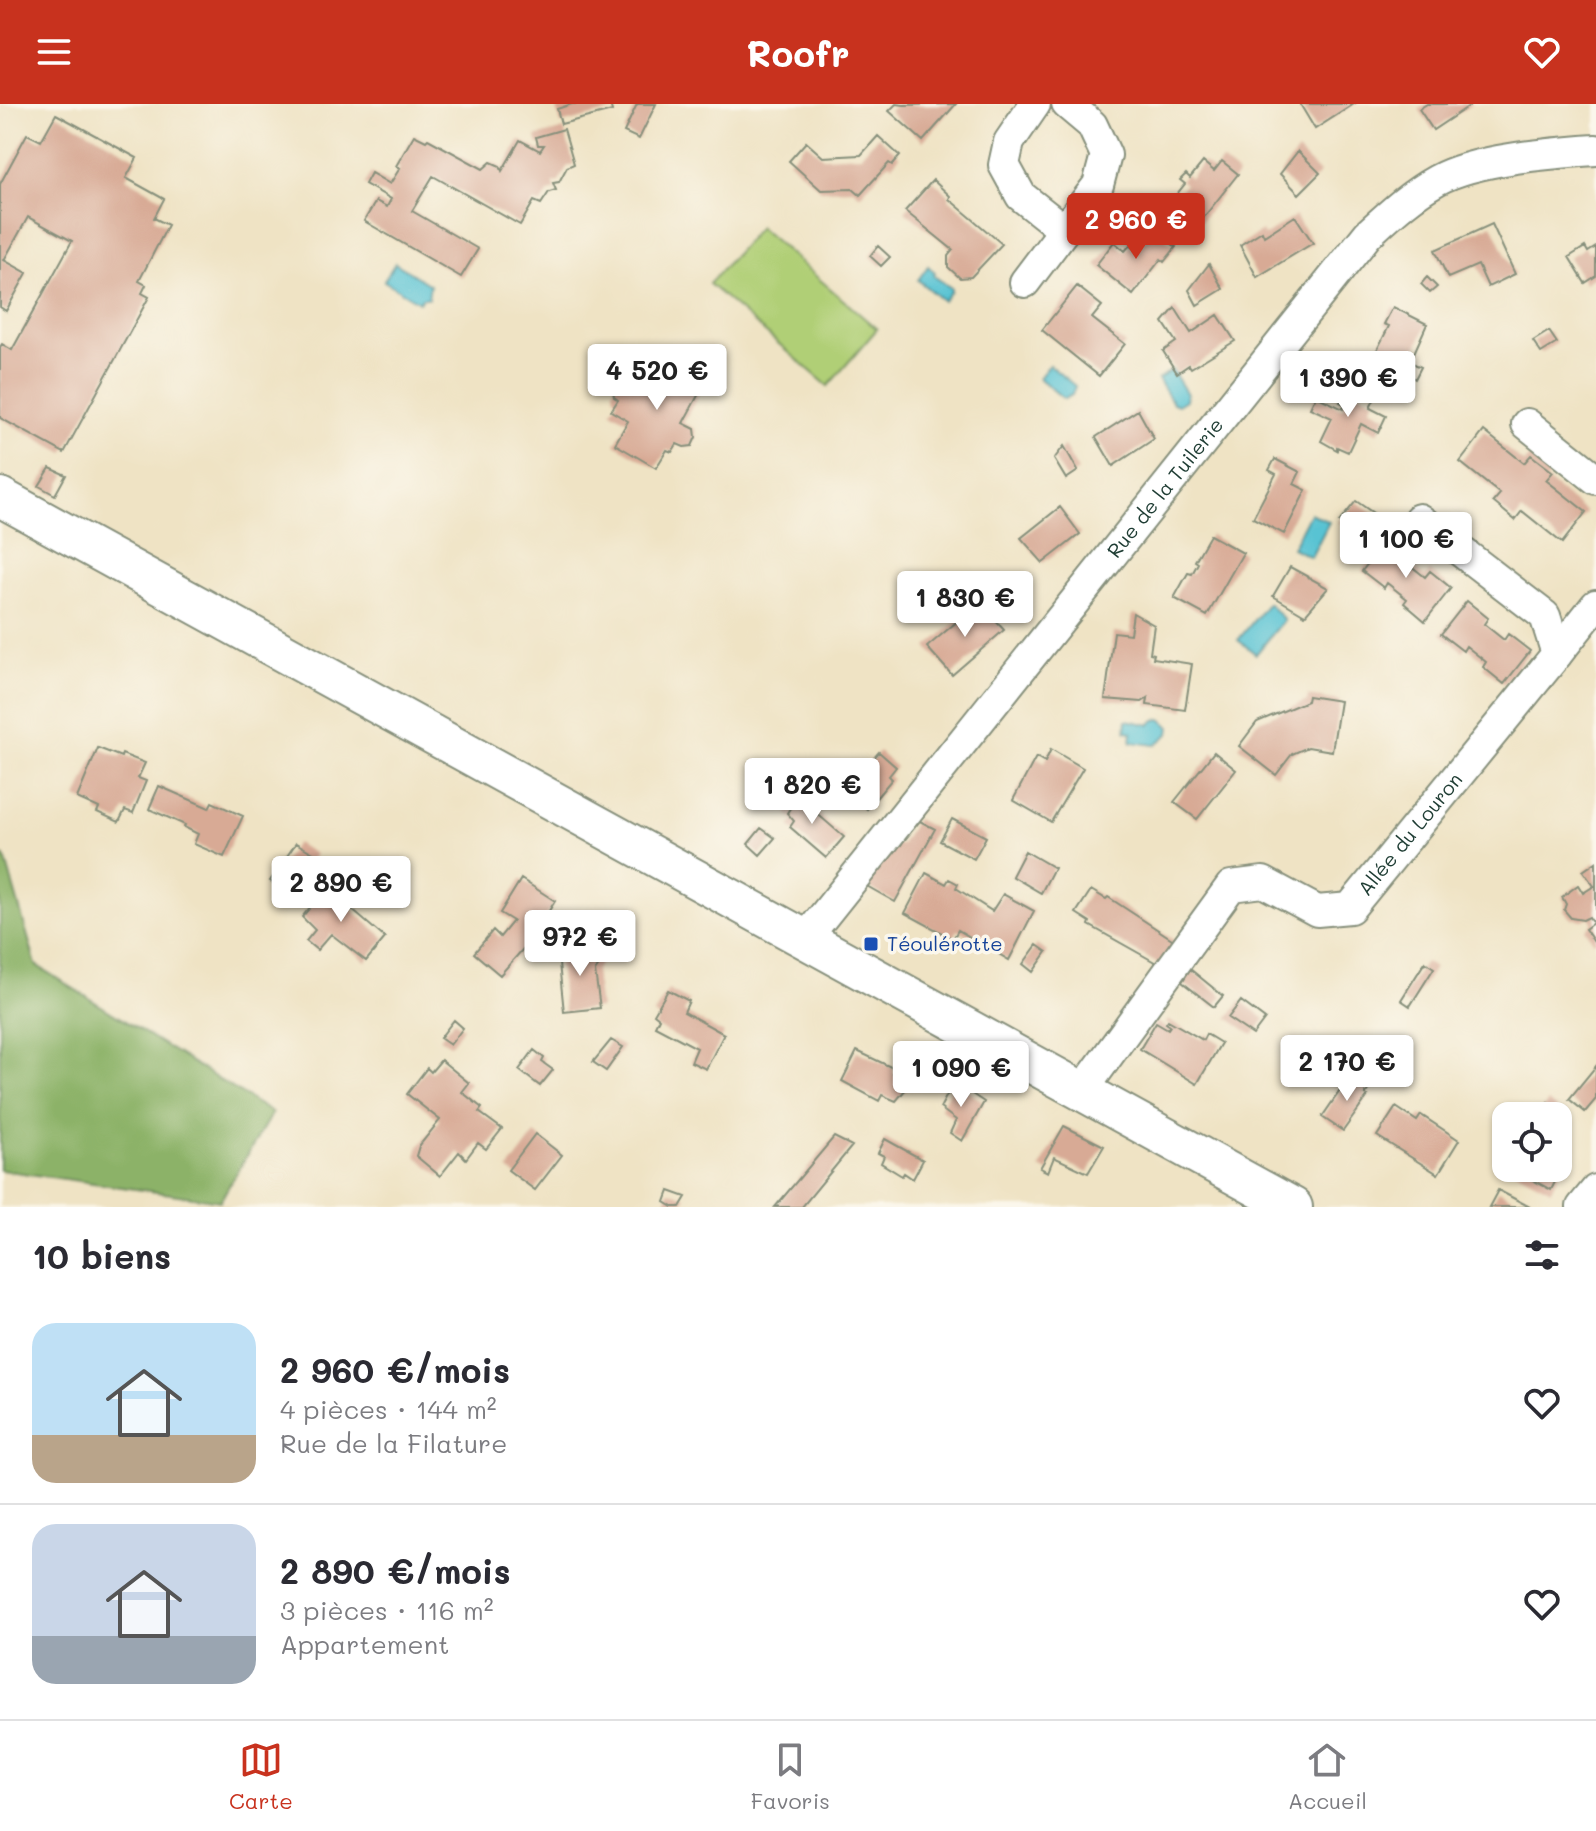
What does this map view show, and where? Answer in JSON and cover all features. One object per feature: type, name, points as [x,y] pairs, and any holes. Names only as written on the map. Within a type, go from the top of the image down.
[{"type":"main road","points":[[0,497],[1293,1207]]},
{"type":"street","points":[[1035,104],[1009,142],[1004,165],[1021,196],[1064,230]]},
{"type":"street","points":[[1025,282],[1098,185],[1106,155],[1092,125],[1067,104]]},
{"type":"street","name":"Rue de la Tuilerie","points":[[806,938],[1368,234],[1403,201],[1440,178],[1482,165],[1543,154],[1596,150]]},
{"type":"street","points":[[1527,424],[1596,479]]},
{"type":"street","points":[[1419,519],[1545,616],[1557,654]]},
{"type":"street","name":"Allée du Louron","points":[[1083,1090],[1231,886],[1263,882],[1317,911],[1350,908],[1596,605]]},
{"type":"street","points":[[1582,1207],[1596,1190]]},
{"type":"green space","points":[[759,227],[877,329],[828,386],[709,284]]},
{"type":"green space","points":[[0,855],[5,857],[36,965],[272,1113],[220,1201],[0,1170]]},
{"type":"water","points":[[395,263],[430,285],[428,298],[422,298],[419,302],[384,281]]},
{"type":"water","points":[[928,266],[935,273],[934,276],[951,288],[943,301],[918,280]]},
{"type":"water","points":[[1049,365],[1075,386],[1072,395],[1064,399],[1039,378]]},
{"type":"water","points":[[1172,370],[1187,394],[1186,400],[1178,405],[1173,403],[1158,379]]},
{"type":"water","points":[[1310,513],[1329,522],[1311,557],[1292,548]]},
{"type":"water","points":[[1268,603],[1284,620],[1256,654],[1238,640]]},
{"type":"water","points":[[1161,719],[1170,727],[1169,734],[1155,745],[1131,742],[1132,732],[1126,731],[1127,720],[1150,725]]},
{"type":"building","points":[[572,104],[610,104],[612,111],[561,124],[557,109]]},
{"type":"building","points":[[637,104],[656,104],[639,139],[624,132]]},
{"type":"building","points":[[896,104],[956,104],[923,141],[889,111]]},
{"type":"building","points":[[1300,104],[1354,104],[1315,129]]},
{"type":"building","points":[[1427,104],[1472,104],[1433,130],[1419,109]]},
{"type":"building","points":[[56,114],[137,158],[126,178],[164,199],[154,218],[168,225],[139,281],[146,285],[142,293],[149,297],[64,453],[0,418],[0,347],[2,344],[12,350],[72,241],[28,217],[4,260],[27,273],[6,311],[0,307],[0,184],[27,134],[41,141]]},
{"type":"building","points":[[564,129],[574,164],[567,167],[559,182],[553,183],[556,190],[549,192],[541,204],[534,201],[520,225],[433,176],[412,211],[478,249],[461,277],[364,221],[376,201],[387,207],[391,199],[365,184],[371,173],[390,184],[400,168],[396,166],[414,135],[426,141],[428,139],[483,169],[491,162],[500,166],[502,171],[520,140],[540,151],[544,145],[538,145],[536,137]]},
{"type":"building","points":[[878,136],[900,156],[892,165],[889,163],[860,195],[853,189],[821,190],[789,161],[806,142],[823,157],[861,155]]},
{"type":"building","points":[[1298,151],[1320,173],[1299,194],[1280,174]]},
{"type":"building","points":[[1222,161],[1238,174],[1196,227],[1168,205],[1185,184],[1180,180],[1186,174],[1190,178],[1203,162],[1214,171]]},
{"type":"building","points":[[933,180],[950,196],[949,199],[1002,244],[971,277],[960,278],[948,267],[948,256],[953,250],[905,211]]},
{"type":"building","points":[[1295,216],[1313,243],[1257,277],[1240,245],[1262,231],[1264,236]]},
{"type":"building","points":[[1492,224],[1515,274],[1488,287],[1478,265],[1448,278],[1435,250]]},
{"type":"building","points":[[1153,229],[1176,247],[1164,262],[1161,259],[1133,295],[1096,265],[1114,242],[1125,251],[1130,245],[1136,250]]},
{"type":"building","points":[[878,246],[890,257],[881,266],[870,256]]},
{"type":"building","points":[[1585,247],[1588,252],[1596,247],[1596,276],[1585,283],[1569,257]]},
{"type":"building","points":[[1209,264],[1223,289],[1197,305],[1189,290]]},
{"type":"building","points":[[1427,277],[1437,287],[1430,293],[1421,284]]},
{"type":"building","points":[[1077,286],[1102,306],[1092,318],[1125,344],[1099,376],[1042,330]]},
{"type":"building","points":[[1393,307],[1427,324],[1410,362],[1421,367],[1415,379],[1373,358],[1389,326],[1384,324]]},
{"type":"building","points":[[1175,308],[1191,333],[1218,315],[1235,341],[1177,373],[1163,351],[1176,342],[1163,322]]},
{"type":"building","points":[[1549,331],[1557,343],[1541,353],[1533,341]]},
{"type":"building","points":[[679,351],[695,361],[683,380],[701,390],[683,423],[695,429],[696,437],[692,446],[677,444],[672,452],[667,450],[656,468],[615,444],[628,421],[611,411],[618,400],[613,390],[619,381],[625,379],[639,388],[653,364],[667,372]]},
{"type":"building","points":[[1348,388],[1374,400],[1370,408],[1386,416],[1378,433],[1361,424],[1348,452],[1321,441],[1332,418],[1310,408],[1316,396],[1343,409],[1345,405],[1340,402]]},
{"type":"building","points":[[1138,410],[1154,439],[1113,466],[1096,437]]},
{"type":"building","points":[[1484,431],[1524,463],[1531,455],[1553,472],[1546,480],[1586,512],[1562,543],[1522,511],[1515,520],[1493,502],[1500,494],[1460,462]]},
{"type":"building","points":[[1064,446],[1078,471],[1066,479],[1054,459]]},
{"type":"building","points":[[1275,459],[1300,472],[1294,484],[1306,490],[1284,534],[1253,518],[1276,474],[1269,470]]},
{"type":"building","points":[[50,468],[66,475],[55,495],[39,486]]},
{"type":"building","points":[[1356,501],[1376,515],[1353,545],[1345,538],[1351,530],[1339,522]]},
{"type":"building","points":[[1060,507],[1080,534],[1043,563],[1021,538]]},
{"type":"building","points":[[1210,535],[1243,553],[1207,616],[1174,598],[1188,573],[1192,574],[1198,563],[1195,561]]},
{"type":"building","points":[[1388,538],[1409,555],[1405,561],[1425,577],[1430,571],[1451,588],[1425,621],[1404,603],[1407,599],[1387,583],[1384,588],[1362,571]]},
{"type":"building","points":[[1290,567],[1328,588],[1305,615],[1273,596]]},
{"type":"building","points":[[1467,601],[1488,618],[1484,624],[1504,640],[1508,634],[1530,651],[1504,684],[1483,667],[1486,662],[1466,646],[1463,651],[1441,634]]},
{"type":"building","points":[[979,603],[1004,630],[952,675],[927,647]]},
{"type":"building","points":[[1133,613],[1154,625],[1150,653],[1154,654],[1153,658],[1192,664],[1185,710],[1147,705],[1148,698],[1142,702],[1105,699],[1114,632],[1130,634]]},
{"type":"building","points":[[1308,696],[1340,701],[1332,751],[1308,747],[1292,754],[1276,775],[1239,746],[1257,722],[1307,701]]},
{"type":"building","points":[[98,748],[145,763],[138,778],[146,781],[133,813],[125,810],[119,822],[77,798]]},
{"type":"building","points":[[1051,749],[1083,768],[1051,822],[1013,800],[1036,757],[1045,762]]},
{"type":"building","points":[[879,752],[896,767],[889,776],[892,779],[867,809],[846,790]]},
{"type":"building","points":[[1214,752],[1236,770],[1197,819],[1174,802]]},
{"type":"building","points":[[159,786],[209,808],[212,802],[243,816],[224,857],[194,844],[198,834],[185,825],[149,809]]},
{"type":"building","points":[[791,791],[844,837],[826,858],[790,827],[794,821],[787,813],[792,805],[784,799]]},
{"type":"building","points":[[916,819],[935,829],[895,902],[865,885],[895,843],[901,845]]},
{"type":"building","points":[[952,819],[986,837],[974,859],[940,841]]},
{"type":"building","points":[[761,828],[775,838],[760,855],[748,844]]},
{"type":"building","points":[[296,843],[315,854],[289,893],[270,881]]},
{"type":"building","points":[[1025,851],[1054,868],[1041,893],[1012,876]]},
{"type":"building","points":[[1596,862],[1594,942],[1585,929],[1593,923],[1589,917],[1583,920],[1571,918],[1564,910],[1566,904],[1562,897],[1578,885],[1583,893],[1594,886],[1583,871]]},
{"type":"building","points":[[926,873],[946,884],[949,879],[958,884],[956,888],[992,911],[1003,894],[1034,911],[1009,960],[958,930],[953,939],[905,913]]},
{"type":"building","points":[[521,879],[555,901],[531,940],[500,975],[474,953],[493,930],[500,937],[513,921],[500,913]]},
{"type":"building","points":[[336,884],[358,901],[351,909],[385,938],[366,961],[331,934],[317,950],[306,941],[315,930],[302,917],[323,892],[325,895]]},
{"type":"building","points":[[1091,890],[1106,899],[1108,897],[1175,941],[1160,965],[1089,925],[1090,922],[1076,913]]},
{"type":"building","points":[[577,940],[604,958],[595,971],[600,1008],[564,1012],[559,963]]},
{"type":"building","points":[[1037,945],[1047,952],[1033,972],[1023,964]]},
{"type":"building","points":[[1425,962],[1434,968],[1410,1006],[1401,1000]]},
{"type":"building","points":[[1190,969],[1223,996],[1214,1007],[1182,982]]},
{"type":"building","points":[[668,990],[689,1001],[684,1012],[724,1034],[706,1069],[691,1062],[697,1048],[655,1026],[659,1018],[654,1014]]},
{"type":"building","points":[[1241,1001],[1265,1019],[1253,1035],[1228,1018]]},
{"type":"building","points":[[454,1020],[463,1028],[450,1045],[440,1038]]},
{"type":"building","points":[[1168,1020],[1203,1040],[1206,1034],[1221,1043],[1197,1084],[1140,1049],[1156,1022],[1168,1029]]},
{"type":"building","points":[[611,1040],[623,1047],[606,1071],[593,1062]]},
{"type":"building","points":[[534,1050],[544,1058],[542,1062],[553,1070],[540,1086],[519,1070]]},
{"type":"building","points":[[857,1051],[895,1069],[893,1073],[911,1083],[896,1101],[882,1095],[879,1101],[842,1081]]},
{"type":"building","points":[[441,1060],[469,1083],[462,1092],[482,1108],[479,1112],[502,1129],[486,1149],[478,1143],[466,1159],[459,1152],[440,1176],[416,1156],[419,1146],[440,1120],[407,1094],[427,1068],[431,1072]]},
{"type":"building","points":[[1596,1066],[1596,1099],[1585,1112],[1569,1099]]},
{"type":"building","points":[[1355,1075],[1372,1084],[1365,1095],[1368,1096],[1343,1131],[1322,1117],[1346,1082],[1349,1084]]},
{"type":"building","points":[[954,1082],[984,1102],[962,1141],[950,1133],[956,1120],[940,1108]]},
{"type":"building","points":[[1396,1107],[1417,1121],[1421,1115],[1459,1140],[1438,1174],[1377,1136]]},
{"type":"building","points":[[1064,1126],[1104,1146],[1088,1173],[1054,1157],[1048,1172],[1040,1168]]},
{"type":"building","points":[[535,1134],[562,1155],[535,1190],[508,1170]]},
{"type":"building","points":[[834,1137],[852,1146],[802,1207],[775,1207]]},
{"type":"building","points":[[885,1139],[923,1160],[913,1179],[881,1163],[884,1156],[878,1153]]},
{"type":"building","points":[[1536,1182],[1555,1182],[1551,1190]]},
{"type":"building","points":[[1498,1190],[1530,1207],[1489,1207]]},
{"type":"building","points":[[669,1191],[686,1197],[680,1207],[665,1202]]},
{"type":"place","name":"Téoulérotte","points":[[871,944]]}]
